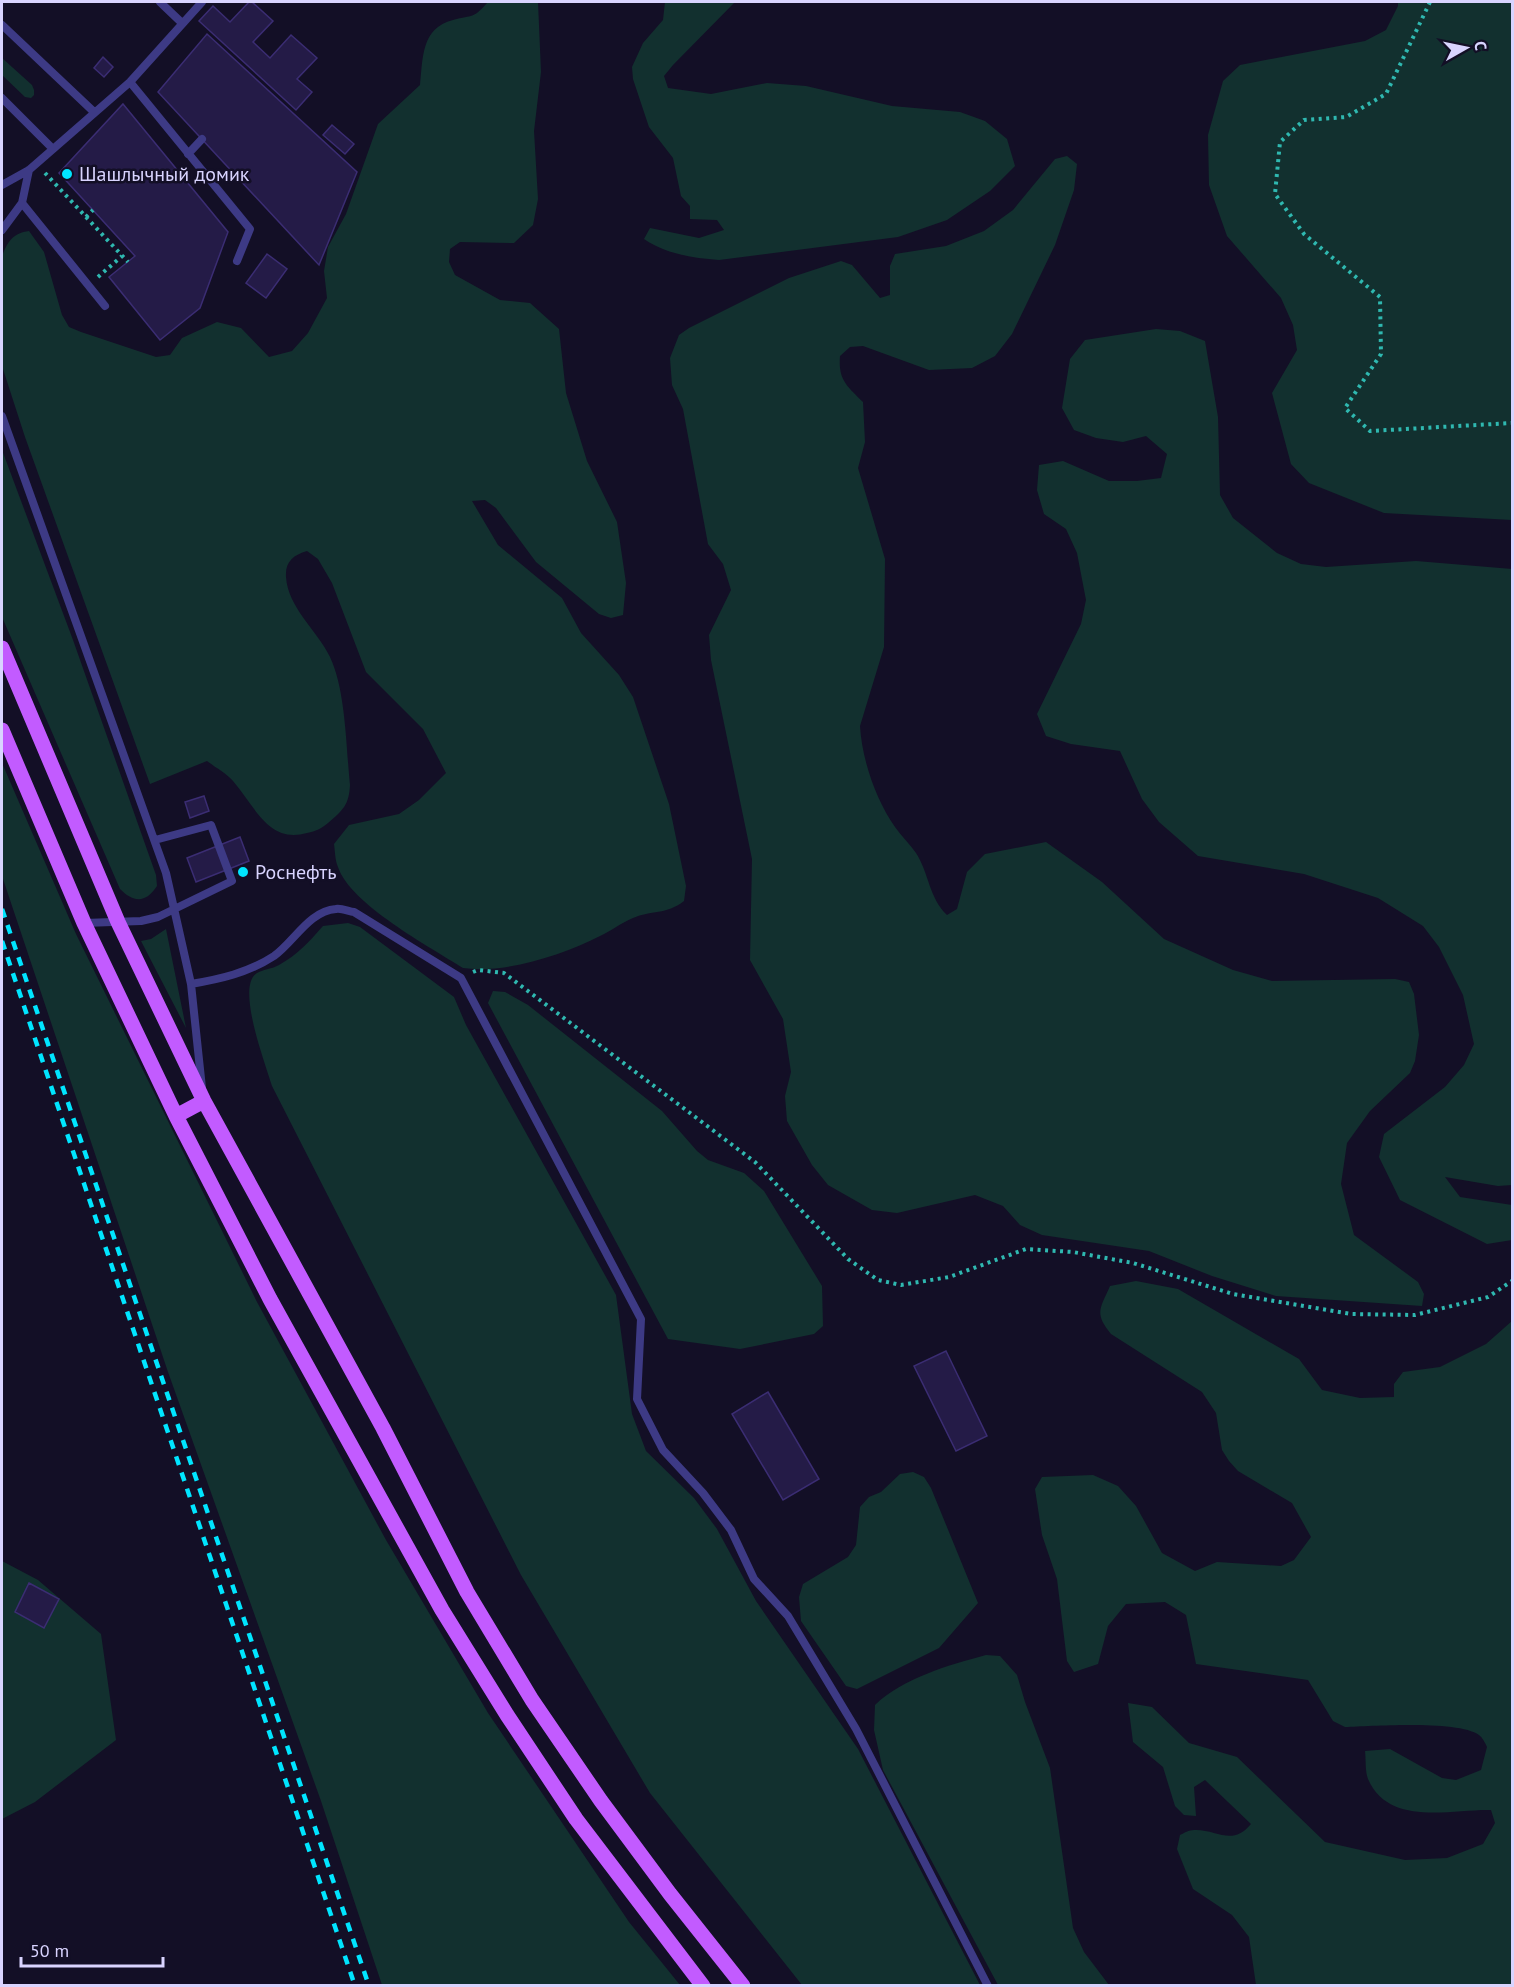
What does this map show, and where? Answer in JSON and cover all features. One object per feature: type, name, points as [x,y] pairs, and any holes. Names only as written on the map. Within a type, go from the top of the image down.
[{"type":"main road","points":[[2,648],[118,922],[204,1101],[383,1428],[467,1593],[532,1700],[601,1801],[663,1885],[743,1986]]},
{"type":"main road","points":[[2,730],[84,923],[176,1116],[270,1299],[442,1610],[507,1715],[576,1819],[703,1986]]},
{"type":"main road","points":[[176,1116],[204,1101]]},
{"type":"lane","points":[[160,2],[182,23]]},
{"type":"lane","points":[[2,185],[29,170],[130,82],[202,2]]},
{"type":"lane","points":[[2,25],[94,112]]},
{"type":"lane","points":[[130,82],[250,230],[237,261]]},
{"type":"lane","points":[[2,98],[53,149]]},
{"type":"lane","points":[[188,154],[202,139]]},
{"type":"lane","points":[[2,231],[22,204],[29,170]]},
{"type":"lane","points":[[22,204],[105,306]]},
{"type":"lane","points":[[2,416],[155,840],[176,910],[191,984],[204,1101]]},
{"type":"lane","points":[[84,923],[141,921],[176,910],[232,881],[211,825],[155,840]]},
{"type":"lane","points":[[191,984],[246,972],[275,955],[317,916],[335,909],[354,912],[461,978],[640,1319],[637,1399],[663,1450],[703,1493],[731,1530],[753,1579],[788,1616],[856,1730],[988,1986]]},
{"type":"path","points":[[1430,2],[1386,94],[1346,117],[1304,120],[1280,142],[1275,194],[1304,234],[1380,297],[1381,354],[1345,408],[1370,431],[1512,423]]},
{"type":"path","points":[[50,179],[128,262]]},
{"type":"path","points":[[86,217],[93,210]]},
{"type":"path","points":[[101,274],[122,256]]},
{"type":"path","points":[[461,978],[478,970],[504,973],[754,1162],[848,1259],[878,1280],[901,1284],[949,1277],[1026,1249],[1073,1251],[1133,1263],[1233,1294],[1351,1314],[1404,1315],[1415,1315],[1488,1297],[1512,1281]]},
{"type":"green space","points":[[488,2],[538,2],[541,72],[534,131],[538,199],[533,225],[514,243],[460,242],[450,249],[449,262],[455,275],[500,300],[530,303],[559,329],[566,393],[587,461],[617,522],[626,583],[623,615],[611,618],[599,614],[536,562],[496,508],[485,500],[472,501],[498,545],[562,598],[581,633],[619,675],[633,697],[669,804],[686,886],[684,901],[677,905],[633,918],[569,950],[515,966],[479,969],[463,968],[393,924],[358,895],[345,881],[338,867],[334,844],[349,825],[399,814],[419,800],[446,773],[423,729],[366,672],[332,583],[318,559],[307,551],[291,560],[287,567],[286,577],[297,609],[330,657],[339,686],[350,785],[344,807],[321,828],[294,835],[272,828],[230,778],[207,761],[150,784],[25,437],[2,366],[2,257],[11,239],[29,231],[44,252],[62,315],[69,327],[156,357],[170,355],[182,338],[217,322],[241,328],[269,357],[292,351],[308,333],[327,298],[324,271],[328,247],[346,214],[378,124],[420,85],[423,55],[429,37],[435,30],[443,24],[479,12]]},
{"type":"green space","points":[[665,2],[735,2],[664,76],[668,88],[711,94],[767,83],[806,86],[892,106],[960,112],[985,121],[1007,139],[1015,166],[990,191],[947,220],[898,237],[719,260],[671,252],[652,244],[644,239],[650,228],[699,238],[724,230],[717,220],[690,219],[690,206],[681,196],[673,158],[649,127],[633,79],[632,67],[643,43],[663,20]]},
{"type":"green space","points":[[1398,2],[1512,2],[1512,520],[1384,513],[1309,483],[1291,464],[1272,393],[1297,350],[1293,325],[1281,298],[1227,236],[1209,185],[1208,135],[1223,81],[1240,65],[1365,41],[1386,30]]},
{"type":"green space","points":[[2,58],[32,85],[34,95],[31,98],[25,97],[2,75]]},
{"type":"green space","points":[[1067,156],[1077,164],[1074,190],[1055,245],[1012,334],[995,356],[972,368],[929,370],[863,346],[850,347],[840,356],[842,377],[848,387],[863,402],[865,442],[858,468],[885,559],[884,647],[860,726],[867,766],[882,805],[895,827],[916,853],[936,901],[947,915],[957,909],[967,872],[985,854],[1046,842],[1102,882],[1164,939],[1233,970],[1272,981],[1395,979],[1409,982],[1414,994],[1419,1035],[1415,1061],[1410,1073],[1370,1111],[1347,1143],[1341,1184],[1354,1235],[1418,1282],[1424,1294],[1422,1306],[1276,1296],[1212,1276],[1149,1251],[1042,1235],[1020,1225],[1003,1206],[975,1195],[897,1213],[872,1210],[828,1185],[812,1165],[787,1121],[785,1096],[791,1072],[783,1019],[750,960],[752,859],[711,660],[709,635],[731,590],[723,564],[708,544],[683,409],[672,385],[670,358],[679,335],[689,328],[789,278],[841,261],[852,265],[880,298],[890,295],[890,266],[895,254],[946,246],[984,231],[1013,210],[1055,159]]},
{"type":"green space","points":[[1156,329],[1180,331],[1205,341],[1218,417],[1220,495],[1233,518],[1277,553],[1301,564],[1326,567],[1416,561],[1512,569],[1512,1185],[1498,1186],[1445,1177],[1460,1197],[1512,1205],[1512,1240],[1487,1244],[1400,1200],[1379,1157],[1384,1134],[1445,1087],[1464,1065],[1474,1044],[1463,995],[1439,947],[1423,926],[1378,898],[1304,874],[1198,856],[1159,822],[1142,799],[1120,751],[1071,744],[1046,736],[1037,714],[1081,624],[1086,600],[1077,553],[1066,529],[1044,514],[1037,490],[1039,465],[1063,461],[1109,481],[1137,481],[1161,478],[1167,454],[1146,436],[1123,442],[1096,438],[1074,430],[1062,408],[1070,359],[1085,340]]},
{"type":"green space","points":[[2,450],[73,640],[156,875],[157,886],[149,896],[144,898],[135,899],[120,889],[2,617]]},
{"type":"green space","points":[[2,763],[76,934],[257,1302],[386,1540],[488,1713],[629,1922],[680,1985],[382,1985],[321,1801],[168,1372],[2,876]]},
{"type":"green space","points":[[348,923],[360,927],[454,997],[466,1025],[616,1295],[632,1414],[646,1451],[694,1498],[717,1529],[756,1601],[858,1749],[980,1985],[802,1985],[650,1793],[521,1575],[272,1086],[250,1009],[251,981],[257,973],[292,957],[323,926]]},
{"type":"green space","points":[[166,929],[186,1028],[141,941],[151,939]]},
{"type":"green space","points":[[493,991],[505,992],[528,1005],[662,1111],[697,1151],[708,1160],[744,1173],[764,1191],[822,1286],[823,1326],[814,1334],[740,1349],[668,1339],[488,1003]]},
{"type":"green space","points":[[1136,1281],[1178,1289],[1299,1359],[1322,1390],[1360,1398],[1394,1397],[1394,1384],[1403,1372],[1440,1367],[1486,1344],[1512,1321],[1512,1985],[1256,1985],[1249,1937],[1232,1915],[1193,1889],[1177,1849],[1180,1835],[1188,1831],[1202,1830],[1231,1836],[1244,1831],[1251,1824],[1205,1780],[1194,1787],[1196,1816],[1184,1815],[1175,1806],[1163,1767],[1133,1742],[1128,1703],[1152,1707],[1189,1743],[1237,1757],[1325,1842],[1405,1860],[1447,1858],[1483,1844],[1495,1823],[1491,1810],[1422,1812],[1405,1810],[1390,1804],[1378,1794],[1368,1779],[1365,1751],[1390,1749],[1442,1778],[1456,1780],[1481,1770],[1487,1747],[1479,1735],[1454,1727],[1394,1725],[1345,1727],[1333,1721],[1308,1680],[1196,1664],[1186,1615],[1165,1602],[1126,1604],[1108,1626],[1098,1664],[1074,1672],[1067,1661],[1057,1579],[1042,1535],[1035,1489],[1042,1477],[1093,1475],[1118,1486],[1136,1506],[1162,1553],[1195,1571],[1217,1562],[1281,1566],[1294,1560],[1311,1537],[1292,1503],[1238,1471],[1229,1461],[1222,1450],[1216,1413],[1202,1392],[1111,1334],[1106,1327],[1100,1311],[1110,1286]]},
{"type":"green space","points":[[913,1472],[924,1477],[931,1488],[978,1603],[939,1648],[857,1689],[846,1686],[801,1621],[799,1597],[803,1584],[848,1557],[856,1545],[860,1507],[869,1497],[881,1492],[900,1474]]},
{"type":"green space","points":[[2,1561],[38,1580],[101,1634],[116,1740],[35,1802],[2,1819]]},
{"type":"green space","points":[[986,1655],[1000,1656],[1017,1675],[1050,1768],[1073,1928],[1084,1952],[1109,1985],[998,1985],[883,1770],[874,1730],[875,1705],[899,1687],[913,1680],[942,1668]]},
{"type":"building","points":[[249,2],[252,2],[273,21],[253,42],[270,58],[291,35],[317,58],[297,79],[312,92],[296,110],[199,21],[213,6],[230,22]]},
{"type":"building","points":[[207,34],[357,172],[319,265],[158,92]]},
{"type":"building","points":[[103,57],[113,67],[104,77],[94,68]]},
{"type":"building","points":[[123,104],[228,232],[200,308],[160,340],[109,277],[135,256],[59,173]]},
{"type":"building","points":[[332,125],[354,144],[345,154],[323,135]]},
{"type":"building","points":[[267,254],[287,269],[266,298],[246,283]]},
{"type":"building","points":[[204,796],[209,811],[190,818],[185,802]]},
{"type":"building","points":[[240,837],[249,861],[196,882],[187,858]]},
{"type":"building","points":[[946,1351],[987,1436],[956,1451],[914,1366]]},
{"type":"building","points":[[768,1392],[819,1479],[783,1500],[732,1414]]},
{"type":"building","points":[[29,1583],[59,1599],[44,1628],[15,1612]]},
{"type":"railway","points":[[2,909],[369,1986]]},
{"type":"railway","points":[[2,941],[355,1986]]},
{"type":"place","name":"Шашлычный домик","points":[[67,174]]},
{"type":"place","name":"Роснефть","points":[[243,872]]}]
